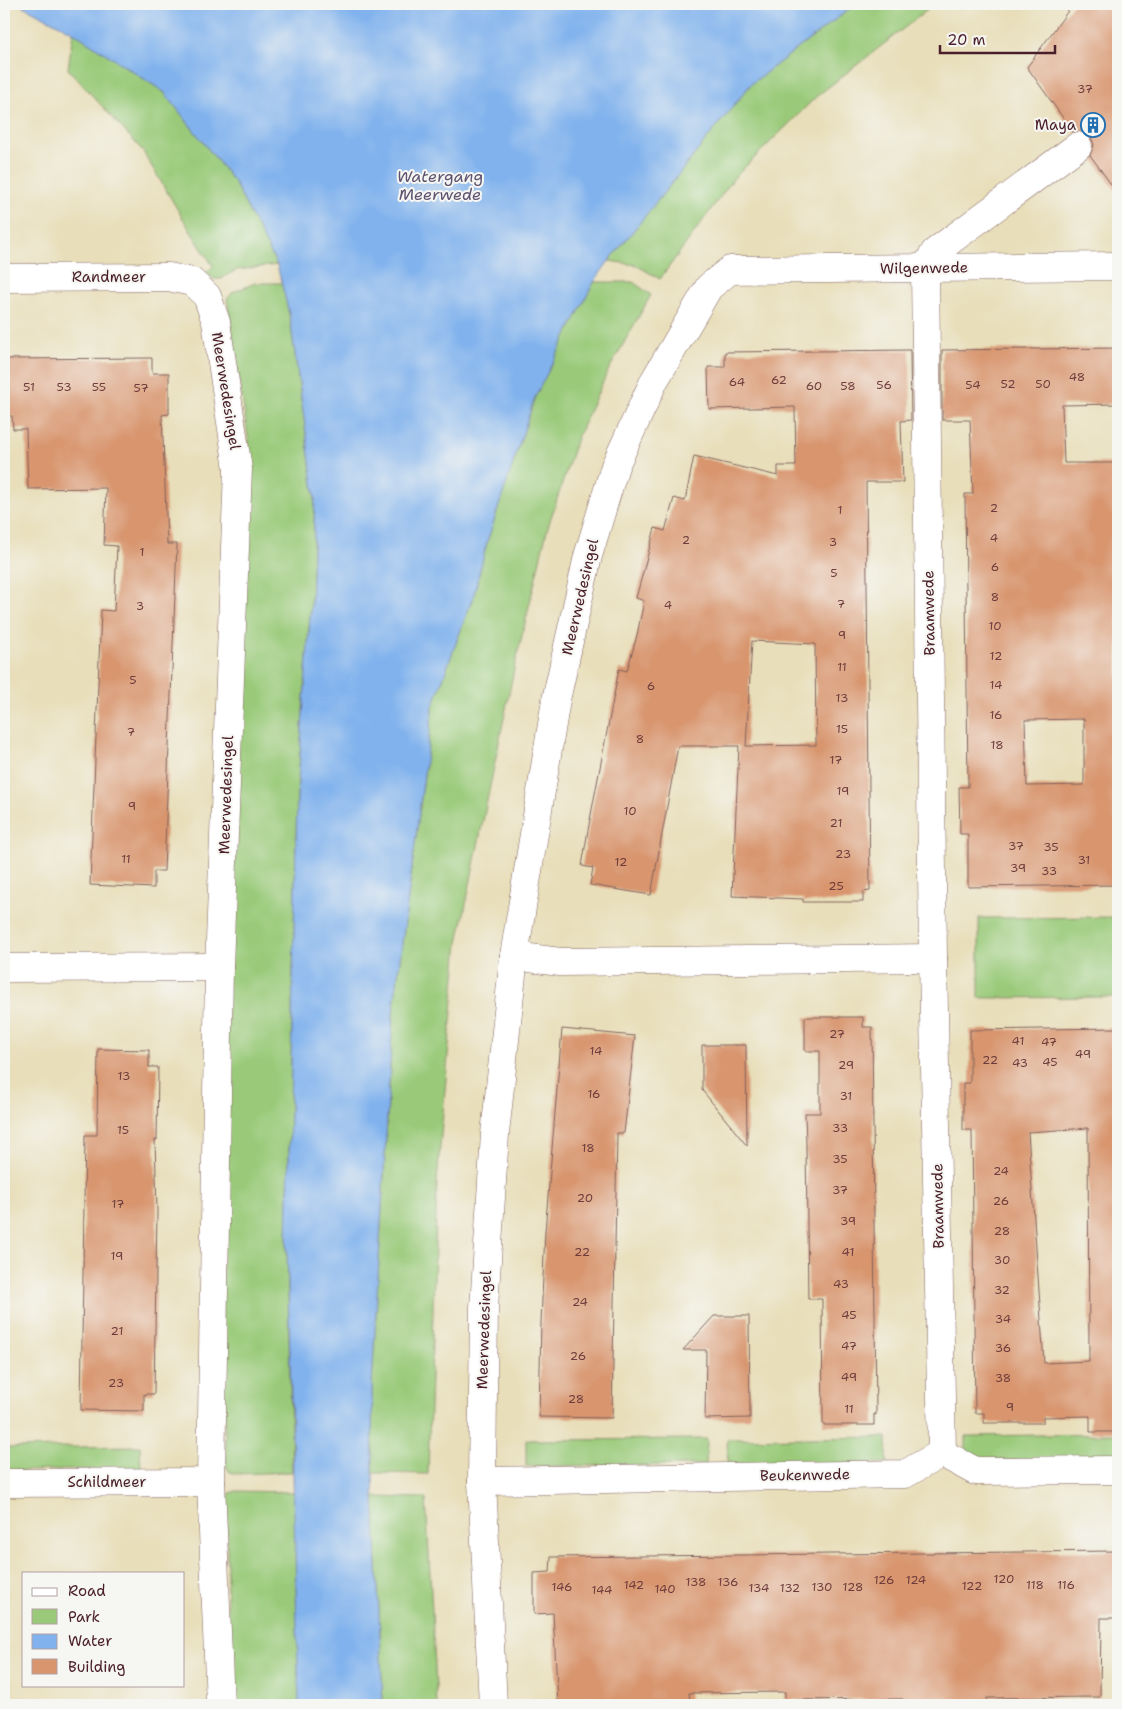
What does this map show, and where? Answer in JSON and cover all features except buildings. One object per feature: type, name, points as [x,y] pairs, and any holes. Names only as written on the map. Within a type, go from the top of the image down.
[{"type":"street","points":[[925,268],[935,252],[1078,146]]},
{"type":"street","name":"Wilgenwede","points":[[730,270],[1118,266]]},
{"type":"street","name":"Braamwede","points":[[925,268],[933,958],[942,1453]]},
{"type":"street","name":"Meerwedesingel","points":[[493,1705],[482,1481],[484,1308],[495,1134],[514,956],[556,700],[588,556],[615,466],[654,381],[709,287],[730,270]]},
{"type":"street","name":"Randmeer","points":[[4,278],[169,277],[192,282],[208,296]]},
{"type":"street","name":"Meerwedesingel","points":[[208,296],[216,322],[238,469],[219,967],[211,1482],[220,1705]]},
{"type":"street","points":[[514,956],[560,962],[933,958]]},
{"type":"street","points":[[11,968],[219,967]]},
{"type":"street","points":[[942,1453],[975,1471],[1118,1470]]},
{"type":"street","name":"Beukenwede","points":[[482,1481],[905,1474],[942,1453]]},
{"type":"street","name":"Schildmeer","points":[[4,1483],[211,1482]]},
{"type":"green space","points":[[856,4],[935,4],[817,96],[734,178],[660,279],[636,265],[609,261],[751,84]]},
{"type":"green space","points":[[73,32],[164,92],[234,182],[277,265],[237,270],[220,279],[213,279],[206,273],[213,266],[142,150],[68,69]]},
{"type":"green space","points":[[594,282],[633,282],[651,295],[608,371],[577,438],[547,530],[513,674],[458,943],[437,1181],[428,1474],[373,1473],[372,1384],[393,1013],[433,706],[474,594],[487,542],[535,397]]},
{"type":"green space","points":[[255,283],[282,283],[290,318],[315,498],[311,603],[297,796],[287,1245],[292,1472],[236,1474],[230,1472],[226,1466],[221,1311],[229,903],[251,480],[249,443],[227,299],[233,292]]},
{"type":"green space","points":[[1118,917],[1118,997],[979,998],[979,918]]},
{"type":"green space","points":[[1118,1434],[1118,1460],[983,1461],[966,1452],[966,1436]]},
{"type":"green space","points":[[887,1437],[887,1463],[728,1465],[727,1439]]},
{"type":"green space","points":[[707,1439],[706,1465],[526,1466],[526,1440]]},
{"type":"green space","points":[[140,1446],[141,1469],[4,1471],[4,1448]]},
{"type":"green space","points":[[236,1491],[294,1492],[299,1705],[232,1705],[227,1638],[227,1500],[230,1493]]},
{"type":"green space","points":[[374,1497],[426,1498],[437,1705],[383,1705]]},
{"type":"water","name":"Watergang Meerwede","points":[[19,4],[856,4],[751,84],[594,282],[535,397],[487,542],[474,594],[433,706],[393,1013],[372,1384],[373,1473],[383,1705],[299,1705],[287,1245],[297,796],[311,603],[315,498],[290,318],[277,265],[234,182],[164,92],[73,32]]},
{"type":"place","name":"Maya","points":[[1093,125]]}]
